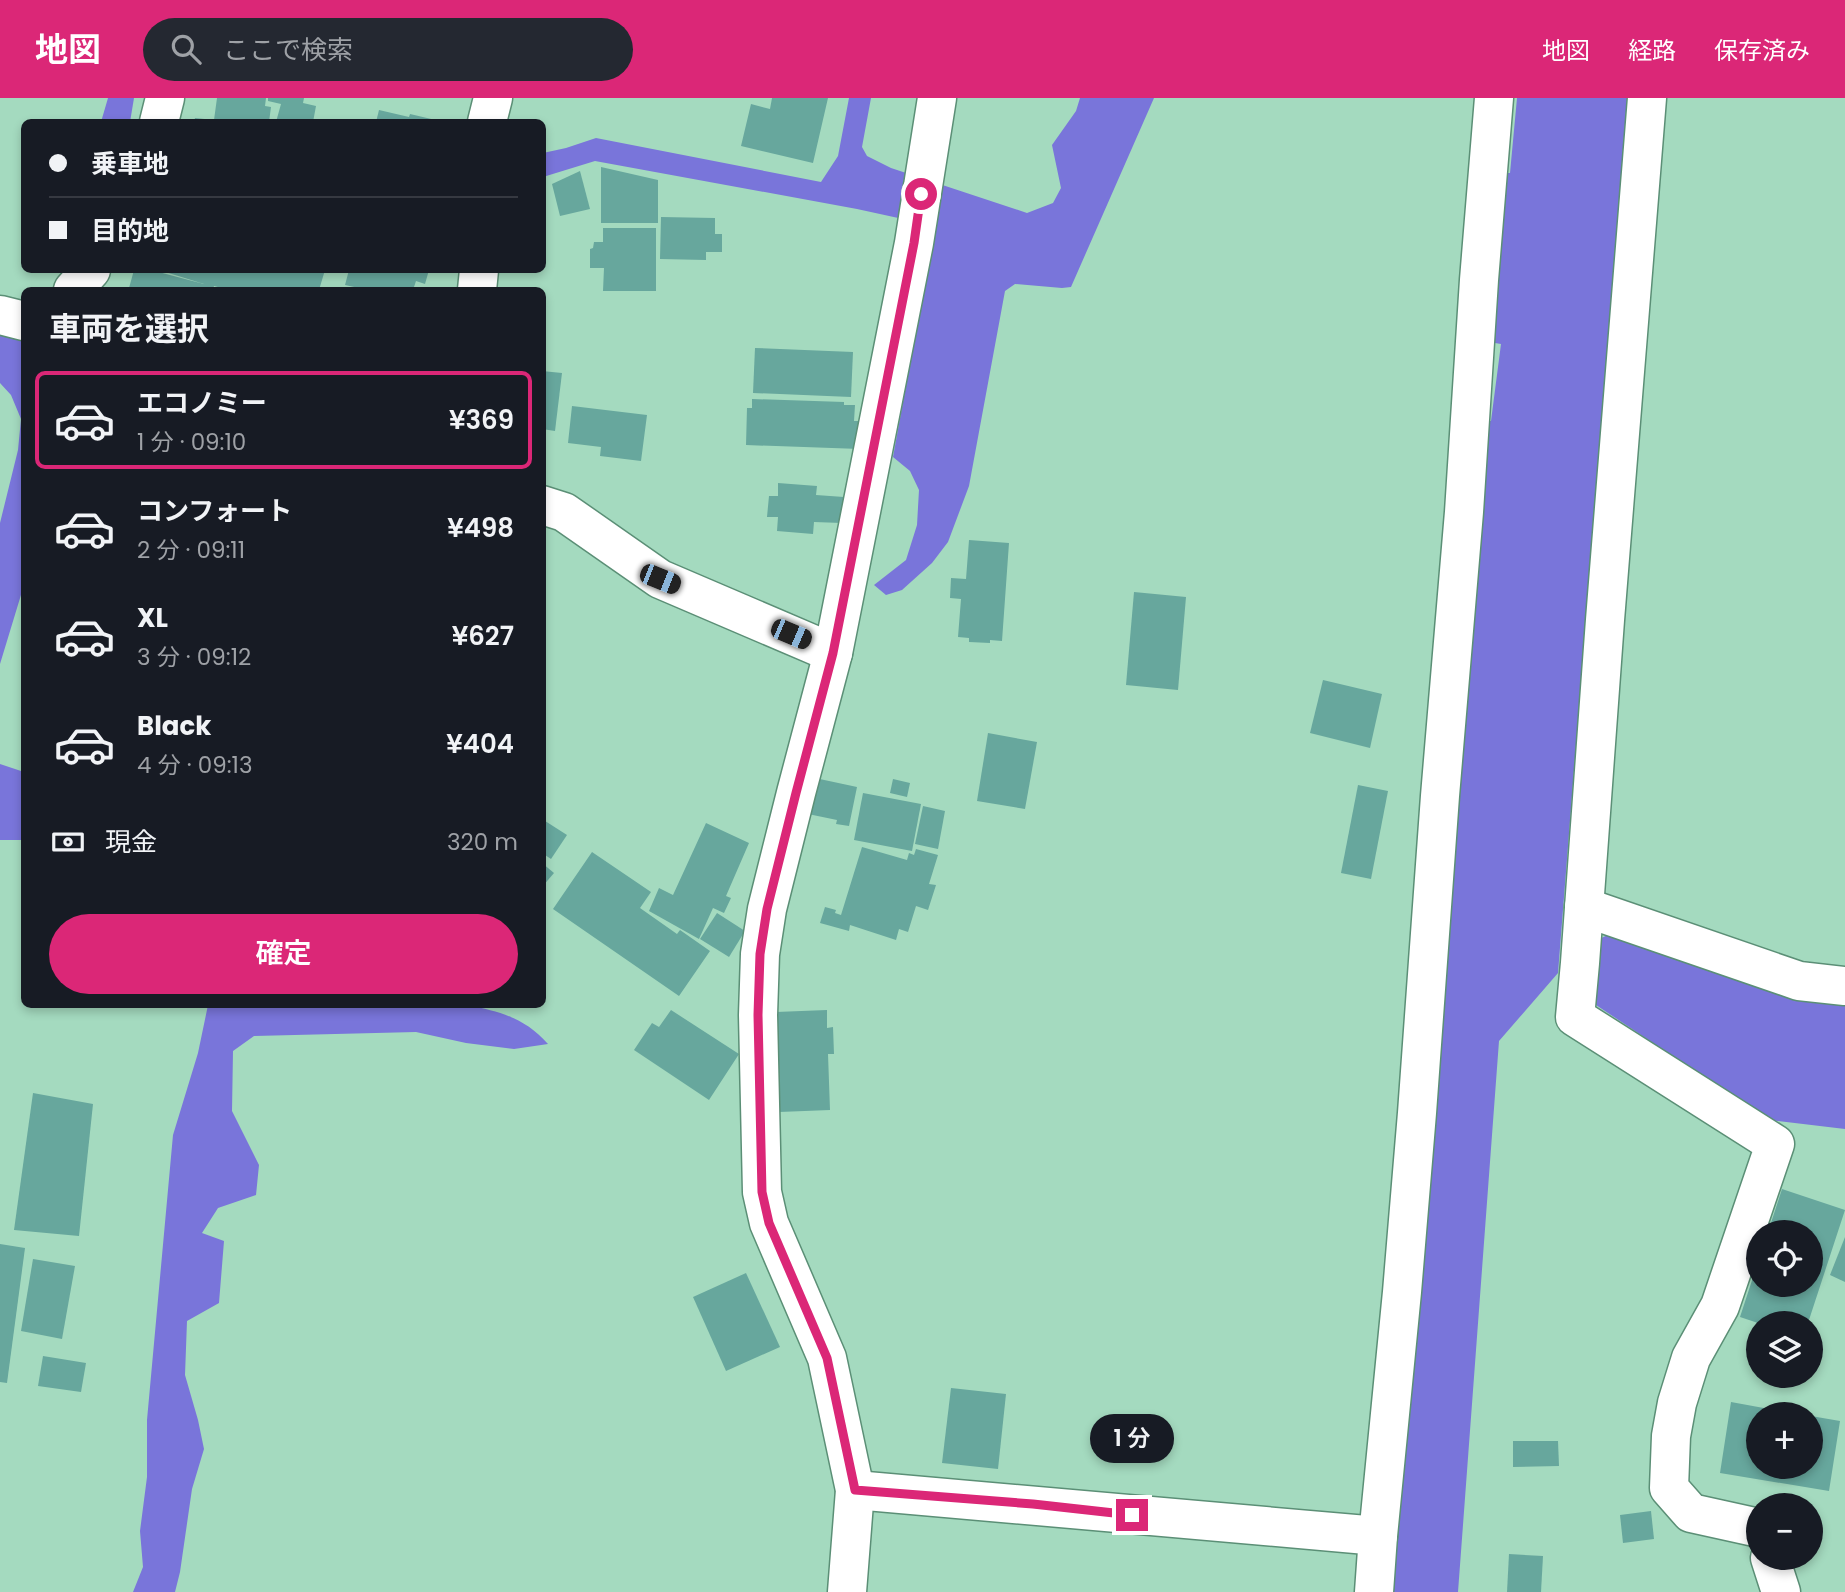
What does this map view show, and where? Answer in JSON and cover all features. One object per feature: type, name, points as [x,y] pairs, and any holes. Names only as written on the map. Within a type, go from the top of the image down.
[{"type":"street","points":[[160,119],[165,98]]},
{"type":"street","points":[[487,119],[493,98]]},
{"type":"street","points":[[846,1592],[855,1490],[827,1358],[769,1223],[762,1192],[758,1015],[760,954],[767,909],[833,653],[914,243],[937,98]]},
{"type":"street","points":[[1374,1592],[1402,1293],[1494,98]]},
{"type":"street","points":[[1647,98],[1574,1017],[1775,1144],[1720,1306],[1690,1359],[1671,1436],[1669,1488],[1691,1513],[1746,1525]]},
{"type":"street","points":[[76,287],[88,273]]},
{"type":"street","points":[[0,316],[21,320]]},
{"type":"street","points":[[546,506],[564,512],[660,579],[833,653]]},
{"type":"street","points":[[1584,907],[1799,981],[1845,986]]},
{"type":"street","points":[[855,1490],[1378,1536]]},
{"type":"street","points":[[1774,1570],[1781,1592]]},
{"type":"shaded area","points":[[108,98],[134,98],[130,119],[102,119]]},
{"type":"shaded area","points":[[849,98],[871,98],[862,147],[867,156],[891,168],[1027,213],[1053,203],[1061,188],[1052,145],[1076,111],[1080,98],[1154,98],[1071,287],[1015,284],[1005,291],[969,486],[948,542],[932,563],[902,590],[886,595],[874,585],[906,560],[917,525],[919,490],[910,471],[893,457],[935,226],[595,161],[546,176],[546,152],[596,138],[821,182],[838,156]]},
{"type":"shaded area","points":[[1517,98],[1627,98],[1558,973],[1499,1041],[1458,1592],[1390,1592],[1484,421],[1491,421],[1501,344],[1489,342],[1502,173],[1510,173]]},
{"type":"shaded area","points":[[0,322],[21,335],[21,419],[11,395],[0,383]]},
{"type":"shaded area","points":[[21,419],[21,595],[0,664],[0,523],[18,450]]},
{"type":"shaded area","points":[[0,764],[21,771],[21,840],[0,840]]},
{"type":"shaded area","points":[[1612,933],[1804,1001],[1845,1006],[1845,1129],[1769,1120],[1593,1003],[1597,940]]},
{"type":"shaded area","points":[[207,1008],[482,1008],[512,1017],[548,1044],[514,1049],[466,1043],[416,1032],[254,1036],[233,1051],[232,1111],[259,1165],[256,1195],[218,1208],[202,1233],[224,1241],[219,1303],[187,1321],[185,1375],[204,1449],[192,1489],[175,1592],[133,1592],[143,1567],[140,1531],[147,1477],[147,1420],[173,1135],[198,1053]]},
{"type":"building","points":[[217,98],[266,98],[265,106],[271,107],[269,119],[214,119]]},
{"type":"building","points":[[268,98],[304,98],[303,103],[316,106],[314,119],[277,119],[281,104],[268,101]]},
{"type":"building","points":[[772,98],[828,98],[813,163],[741,146],[751,104],[770,109]]},
{"type":"building","points":[[379,110],[431,119],[377,119]]},
{"type":"building","points":[[601,167],[658,180],[658,223],[601,223]]},
{"type":"building","points":[[580,171],[590,209],[560,216],[552,184]]},
{"type":"building","points":[[661,217],[715,218],[715,234],[722,234],[722,252],[706,252],[706,260],[660,259]]},
{"type":"building","points":[[603,228],[656,228],[656,291],[603,291],[604,268],[590,268],[590,249],[593,248],[594,242],[603,242]]},
{"type":"building","points":[[133,273],[162,273],[204,284],[169,273],[324,273],[320,287],[129,287]]},
{"type":"building","points":[[348,273],[428,273],[425,284],[416,281],[414,287],[345,285]]},
{"type":"building","points":[[755,348],[853,352],[851,397],[753,393]]},
{"type":"building","points":[[546,371],[562,373],[555,431],[546,430]]},
{"type":"building","points":[[752,399],[844,402],[844,405],[855,405],[854,421],[861,421],[860,449],[746,445],[747,408],[752,408]]},
{"type":"building","points":[[572,406],[647,415],[641,461],[600,456],[601,447],[568,443]]},
{"type":"building","points":[[778,483],[817,486],[816,495],[844,497],[842,523],[814,522],[813,534],[777,531],[778,517],[767,517],[769,496],[778,496]]},
{"type":"building","points":[[969,540],[1009,543],[1002,641],[969,642],[969,638],[958,637],[961,599],[950,598],[951,578],[966,579]]},
{"type":"building","points":[[1134,592],[1186,597],[1178,690],[1126,685]]},
{"type":"building","points":[[1323,680],[1382,694],[1370,748],[1310,733]]},
{"type":"building","points":[[988,733],[1037,742],[1025,809],[977,801]]},
{"type":"building","points":[[815,778],[857,787],[849,826],[836,824],[837,820],[808,814]]},
{"type":"building","points":[[893,779],[910,783],[907,797],[890,793]]},
{"type":"building","points":[[1358,785],[1388,791],[1371,879],[1341,873]]},
{"type":"building","points":[[863,793],[921,804],[912,851],[854,840]]},
{"type":"building","points":[[923,806],[945,811],[938,849],[915,844]]},
{"type":"building","points":[[546,822],[567,835],[551,859],[546,856]]},
{"type":"building","points":[[706,823],[749,843],[726,896],[731,898],[724,913],[713,908],[699,939],[649,911],[659,888],[673,895]]},
{"type":"building","points":[[862,847],[907,860],[909,853],[914,855],[916,849],[938,855],[929,884],[936,885],[928,910],[916,906],[908,932],[899,929],[896,940],[850,925],[849,931],[820,923],[825,907],[836,910],[835,913],[841,915]]},
{"type":"building","points":[[592,852],[651,892],[640,908],[677,934],[680,930],[710,951],[679,996],[553,909]]},
{"type":"building","points":[[546,866],[554,873],[546,882]]},
{"type":"building","points":[[717,913],[745,931],[729,957],[700,939]]},
{"type":"building","points":[[671,1010],[739,1054],[709,1100],[634,1050],[652,1023],[659,1027]]},
{"type":"building","points":[[827,1010],[827,1028],[833,1027],[834,1054],[828,1054],[830,1110],[779,1112],[776,1012]]},
{"type":"building","points":[[33,1093],[93,1104],[79,1236],[14,1230]]},
{"type":"building","points":[[1782,1189],[1845,1210],[1823,1277],[1823,1220],[1772,1220]]},
{"type":"building","points":[[1845,1237],[1845,1282],[1830,1275]]},
{"type":"building","points":[[0,1244],[25,1248],[7,1383],[0,1382]]},
{"type":"building","points":[[33,1259],[75,1266],[62,1339],[21,1331]]},
{"type":"building","points":[[746,1273],[780,1347],[726,1371],[693,1297]]},
{"type":"building","points":[[1747,1297],[1817,1297],[1812,1311],[1746,1311],[1746,1319],[1740,1317]]},
{"type":"building","points":[[43,1356],[86,1363],[81,1392],[38,1386]]},
{"type":"building","points":[[951,1388],[1006,1394],[998,1469],[942,1463]]},
{"type":"building","points":[[1731,1402],[1746,1405],[1746,1477],[1720,1473]]},
{"type":"building","points":[[1823,1418],[1840,1421],[1829,1491],[1756,1479],[1823,1479]]},
{"type":"building","points":[[1513,1441],[1558,1441],[1559,1466],[1513,1467]]},
{"type":"building","points":[[1651,1511],[1654,1539],[1623,1543],[1620,1515]]},
{"type":"building","points":[[1509,1554],[1543,1556],[1541,1592],[1507,1592]]},
{"type":"route","points":[[921,194],[914,243],[833,653],[767,909],[760,954],[758,1015],[762,1192],[769,1223],[827,1358],[855,1490],[1132,1515]]}]
